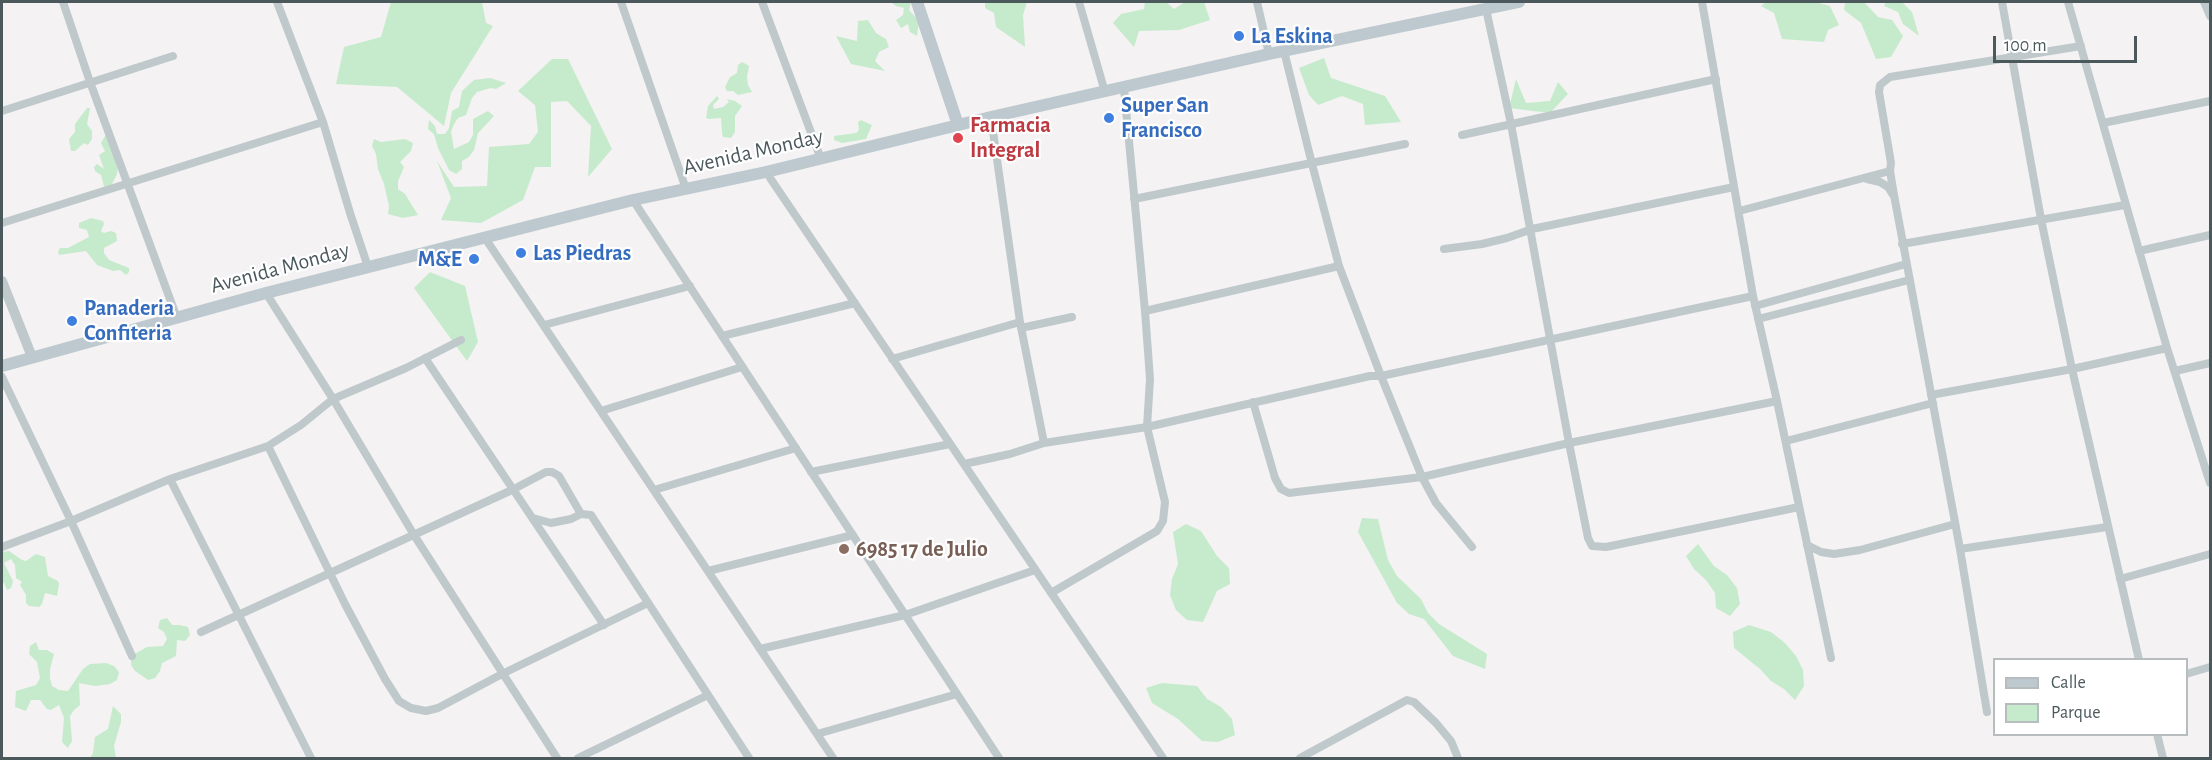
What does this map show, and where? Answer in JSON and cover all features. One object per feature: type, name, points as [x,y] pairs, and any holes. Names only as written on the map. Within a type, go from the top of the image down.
[{"type":"main road","points":[[917,2],[958,125]]},
{"type":"main road","name":"Avenida Monday","points":[[2,366],[266,293],[633,200],[766,172],[991,117],[1269,54],[1519,2]]},
{"type":"street","points":[[63,2],[177,318]]},
{"type":"street","points":[[277,2],[323,122],[368,267]]},
{"type":"street","points":[[621,2],[686,189]]},
{"type":"street","points":[[762,2],[821,159]]},
{"type":"street","points":[[1080,2],[1105,92]]},
{"type":"street","points":[[1257,2],[1269,54]]},
{"type":"street","points":[[1702,2],[1753,296],[1778,402],[1831,658]]},
{"type":"street","points":[[2002,2],[2041,219],[2072,369],[2139,658]]},
{"type":"street","points":[[2068,2],[2167,348],[2211,483]]},
{"type":"street","points":[[2204,2],[2211,16]]},
{"type":"street","points":[[1491,6],[1569,443],[1588,538],[1592,546],[1606,547],[1799,507]]},
{"type":"street","points":[[1987,712],[1960,549],[1902,244],[1890,171],[1892,163],[1879,92],[1880,85],[1890,77],[2080,46]]},
{"type":"street","points":[[1284,51],[1311,164],[1340,266],[1381,376],[1422,477],[1436,503],[1473,547]]},
{"type":"street","points":[[2,111],[173,56]]},
{"type":"street","points":[[1462,135],[1716,79]]},
{"type":"street","points":[[1052,594],[1157,531],[1163,521],[1165,502],[1147,427],[1149,379],[1145,311],[1124,88]]},
{"type":"street","points":[[2103,123],[2211,101]]},
{"type":"street","points":[[991,117],[1020,325],[1044,443]]},
{"type":"street","points":[[2,224],[323,122]]},
{"type":"street","points":[[1134,199],[1405,144]]},
{"type":"street","points":[[1739,211],[1890,171]]},
{"type":"street","points":[[766,172],[1163,759]]},
{"type":"street","points":[[1860,179],[1870,178],[1880,182],[1894,195]]},
{"type":"street","points":[[1444,249],[1482,244],[1532,229],[1734,187]]},
{"type":"street","points":[[633,200],[999,759]]},
{"type":"street","points":[[1902,244],[2125,205]]},
{"type":"street","points":[[2139,251],[2211,235]]},
{"type":"street","points":[[485,238],[833,759]]},
{"type":"street","points":[[1755,306],[1906,264]]},
{"type":"street","points":[[1145,311],[1340,266]]},
{"type":"street","points":[[1758,319],[1909,280]]},
{"type":"street","points":[[2,281],[32,357]]},
{"type":"street","points":[[544,325],[690,286]]},
{"type":"street","points":[[266,293],[333,399],[414,535],[557,759]]},
{"type":"street","points":[[964,464],[1010,454],[1044,443],[1147,427],[1370,376],[1381,376],[1753,296]]},
{"type":"street","points":[[722,336],[855,303]]},
{"type":"street","points":[[892,359],[1020,325],[1072,317]]},
{"type":"street","points":[[2,547],[170,479],[268,446],[302,425],[333,399],[461,340]]},
{"type":"street","points":[[1786,441],[1932,399],[2167,348]]},
{"type":"street","points":[[425,358],[604,625]]},
{"type":"street","points":[[2175,371],[2211,363]]},
{"type":"street","points":[[601,411],[742,367]]},
{"type":"street","points":[[2,376],[132,656]]},
{"type":"street","points":[[1253,402],[1275,478],[1281,489],[1289,493],[1422,477],[1569,443],[1778,402]]},
{"type":"street","points":[[811,472],[950,444]]},
{"type":"street","points":[[268,446],[385,679],[399,701],[411,708],[426,711],[438,708],[648,603]]},
{"type":"street","points":[[654,490],[796,448]]},
{"type":"street","points":[[201,632],[512,490],[546,472],[560,476],[582,514]]},
{"type":"street","points":[[170,479],[311,759]]},
{"type":"street","points":[[533,518],[551,523],[582,514],[591,515],[749,759]]},
{"type":"street","points":[[1807,545],[1821,552],[1834,554],[1860,550],[1955,524]]},
{"type":"street","points":[[1960,549],[2107,527]]},
{"type":"street","points":[[708,571],[853,535]]},
{"type":"street","points":[[2120,579],[2211,554]]},
{"type":"street","points":[[760,649],[905,615],[1035,570]]},
{"type":"street","points":[[2188,674],[2211,667]]},
{"type":"street","points":[[578,759],[708,694]]},
{"type":"street","points":[[817,734],[957,694]]},
{"type":"street","points":[[1300,759],[1407,700],[1414,702],[1436,723],[1451,741],[1458,759]]},
{"type":"street","points":[[2157,736],[2163,759]]},
{"type":"green space","points":[[391,2],[482,2],[486,23],[493,26],[451,93],[444,126],[397,87],[336,84],[344,47],[381,37]]},
{"type":"green space","points":[[891,2],[911,2],[909,10],[919,21],[917,36],[910,32],[908,24],[901,28],[896,20],[903,15],[904,8]]},
{"type":"green space","points":[[985,2],[1027,2],[1023,15],[1025,47],[996,27],[994,13],[985,8]]},
{"type":"green space","points":[[1145,2],[1166,2],[1174,9],[1185,2],[1204,2],[1210,20],[1179,30],[1139,31],[1134,47],[1113,23],[1121,14],[1144,9]]},
{"type":"green space","points":[[1766,2],[1815,2],[1830,6],[1839,25],[1828,30],[1824,42],[1782,39],[1774,13],[1761,6]]},
{"type":"green space","points":[[1845,2],[1864,2],[1878,17],[1892,20],[1903,36],[1891,57],[1876,59],[1861,23],[1844,10]]},
{"type":"green space","points":[[1886,2],[1902,2],[1912,12],[1919,36],[1903,24],[1898,12],[1884,6]]},
{"type":"green space","points":[[868,20],[876,33],[886,39],[889,47],[879,52],[875,61],[885,71],[851,64],[836,36],[857,41],[858,21]]},
{"type":"green space","points":[[1324,58],[1331,78],[1385,96],[1401,122],[1365,125],[1363,104],[1342,96],[1318,105],[1309,95],[1299,68]]},
{"type":"green space","points":[[552,59],[568,59],[612,149],[588,177],[591,126],[567,101],[551,102],[551,167],[535,167],[523,200],[481,223],[441,220],[451,198],[437,161],[454,187],[487,186],[489,147],[529,144],[538,132],[535,105],[518,91]]},
{"type":"green space","points":[[742,62],[749,66],[747,77],[752,92],[738,95],[733,91],[727,91],[725,87],[730,77],[737,73],[738,65]]},
{"type":"green space","points":[[490,78],[506,83],[496,89],[477,92],[472,98],[466,115],[458,118],[451,132],[454,149],[469,142],[473,135],[473,119],[488,111],[494,116],[478,133],[474,150],[462,161],[462,169],[456,174],[449,170],[434,134],[428,129],[429,120],[435,126],[437,134],[445,134],[449,128],[452,111],[459,107],[462,91],[474,80]]},
{"type":"green space","points":[[1516,79],[1526,103],[1550,101],[1558,82],[1568,94],[1550,113],[1509,108]]},
{"type":"green space","points":[[717,96],[719,99],[713,105],[714,109],[723,107],[729,102],[727,99],[742,106],[735,116],[735,132],[731,138],[723,137],[721,118],[706,118],[708,106]]},
{"type":"green space","points":[[87,108],[90,108],[87,124],[92,131],[92,139],[88,145],[84,143],[75,151],[71,151],[69,139],[75,132],[75,124]]},
{"type":"green space","points":[[861,120],[872,125],[866,139],[842,143],[834,140],[834,136],[856,133],[859,130],[858,122]]},
{"type":"green space","points":[[105,136],[109,138],[118,165],[117,174],[110,188],[105,190],[101,175],[95,171],[94,167],[97,164],[104,169],[99,155],[105,151],[101,143]]},
{"type":"green space","points":[[374,139],[381,142],[405,139],[413,143],[411,151],[400,162],[404,167],[398,181],[398,189],[405,194],[418,215],[403,218],[388,214],[389,206],[384,184],[372,146]]},
{"type":"green space","points":[[91,218],[103,221],[101,231],[104,233],[111,231],[116,233],[117,241],[104,248],[104,253],[109,260],[129,268],[126,275],[120,270],[113,271],[97,265],[86,251],[59,255],[60,248],[68,248],[89,237],[87,230],[79,228],[79,223]]},
{"type":"green space","points":[[430,272],[465,286],[478,342],[467,361],[414,288]]},
{"type":"green space","points":[[1362,518],[1378,519],[1388,560],[1397,576],[1421,599],[1428,613],[1439,624],[1487,654],[1485,669],[1453,656],[1424,619],[1409,614],[1397,603],[1358,532]]},
{"type":"green space","points":[[1186,524],[1201,531],[1217,556],[1229,568],[1230,584],[1217,591],[1203,622],[1187,620],[1176,610],[1170,595],[1172,579],[1178,564],[1173,532]]},
{"type":"green space","points":[[1698,544],[1714,566],[1727,575],[1737,588],[1740,604],[1730,616],[1716,608],[1715,593],[1686,556]]},
{"type":"green space","points":[[9,551],[26,561],[36,554],[45,557],[48,576],[58,581],[59,584],[57,596],[45,593],[39,607],[29,606],[20,585],[22,582],[16,578],[15,565],[11,559],[4,563],[13,581],[11,588],[7,590],[2,582],[2,552]]},
{"type":"green space","points":[[167,618],[172,625],[188,627],[190,635],[185,641],[177,640],[176,656],[162,663],[155,678],[148,680],[135,671],[131,665],[131,656],[147,647],[163,646],[167,639],[164,632],[158,628],[160,620]]},
{"type":"green space","points":[[1749,625],[1771,632],[1796,656],[1803,670],[1804,686],[1795,700],[1734,648],[1733,632]]},
{"type":"green space","points":[[36,642],[39,650],[47,650],[54,654],[50,678],[52,686],[59,690],[68,691],[83,669],[90,664],[106,663],[114,666],[119,672],[117,680],[110,684],[95,686],[79,683],[80,705],[70,716],[72,741],[68,748],[62,742],[64,718],[59,705],[51,710],[47,709],[40,700],[31,700],[26,711],[15,707],[16,691],[36,685],[40,678],[37,662],[29,654],[30,646]]},
{"type":"green space","points":[[1162,683],[1197,686],[1207,699],[1221,707],[1232,719],[1235,735],[1218,742],[1202,741],[1178,719],[1152,703],[1146,688]]},
{"type":"green space","points":[[113,706],[121,714],[114,746],[116,758],[90,758],[95,737],[108,729]]},
{"type":"place","name":"La Eskina","points":[[1239,36]]},
{"type":"place","name":"Super San Francisco","points":[[1109,118]]},
{"type":"place","name":"Farmacia Integral","points":[[958,138]]},
{"type":"place","name":"Las Piedras","points":[[521,253]]},
{"type":"place","name":"M&E","points":[[474,259]]},
{"type":"place","name":"Panaderia Confiteria","points":[[72,321]]},
{"type":"place","name":"6985 17 de Julio","points":[[844,549]]}]
